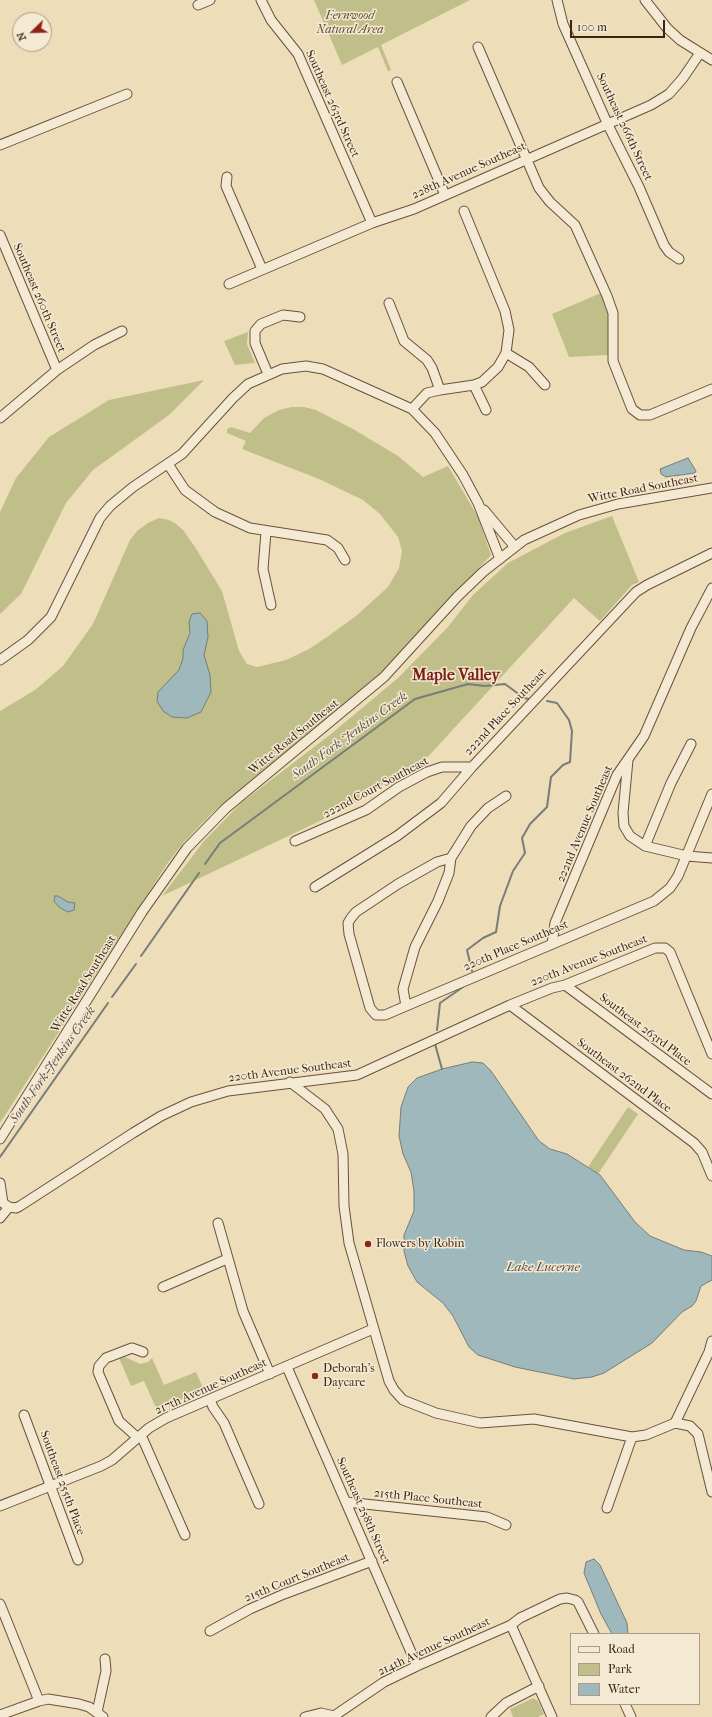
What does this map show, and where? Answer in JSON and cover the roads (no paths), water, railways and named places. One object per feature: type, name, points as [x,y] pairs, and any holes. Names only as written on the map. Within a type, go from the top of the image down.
[{"type":"street","points":[[198,5],[210,0]]},
{"type":"street","name":"Southeast 263rd Street","points":[[262,0],[271,20],[298,54],[372,223]]},
{"type":"street","name":"Southeast 266th Street","points":[[557,0],[564,24],[608,125],[639,187],[664,245],[679,259]]},
{"type":"street","points":[[645,0],[668,28],[700,53],[712,60]]},
{"type":"street","points":[[478,47],[526,159],[544,195],[575,225],[584,242],[611,306],[614,326],[612,352],[615,367],[632,409],[640,415],[650,415],[712,389]]},
{"type":"street","name":"228th Avenue Southeast","points":[[229,284],[372,223],[414,209],[651,105],[669,94],[683,78],[700,53]]},
{"type":"street","points":[[397,82],[445,195]]},
{"type":"street","points":[[0,145],[127,94]]},
{"type":"street","points":[[227,177],[226,186],[262,269]]},
{"type":"street","points":[[412,409],[427,393],[474,385],[489,376],[504,360],[506,354],[509,330],[505,311],[464,211]]},
{"type":"street","name":"Southeast 260th Street","points":[[0,235],[57,370]]},
{"type":"street","points":[[388,303],[404,341],[427,360],[432,368],[440,390]]},
{"type":"street","points":[[268,374],[255,343],[255,331],[262,324],[283,316],[300,317]]},
{"type":"street","points":[[0,418],[57,370],[94,345],[122,331]]},
{"type":"street","points":[[506,354],[529,367],[545,385]]},
{"type":"street","points":[[0,660],[28,640],[51,617],[100,518],[120,496],[182,454],[195,442],[233,398],[248,384],[268,374],[296,366],[312,367],[334,373],[412,409],[435,433],[448,450],[478,503],[500,559]]},
{"type":"street","points":[[474,385],[486,410]]},
{"type":"street","points":[[168,464],[185,490],[197,500],[234,522],[266,532],[317,537],[327,540],[338,548],[345,560]]},
{"type":"street","name":"Witte Road Southeast","points":[[0,1139],[142,912],[187,848],[226,808],[384,677],[456,597],[514,547],[541,531],[579,515],[618,504],[712,488]]},
{"type":"street","points":[[478,503],[514,547]]},
{"type":"street","points":[[266,532],[263,569],[271,605]]},
{"type":"street","name":"222nd Place Southeast","points":[[315,887],[418,822],[441,803],[472,767],[626,600],[647,585],[712,553]]},
{"type":"street","name":"222nd Avenue Southeast","points":[[552,944],[555,923],[617,775],[644,736],[691,628],[712,588]]},
{"type":"street","points":[[645,846],[671,783],[691,744]]},
{"type":"street","points":[[628,760],[623,820],[630,836],[645,846],[686,856],[712,858]]},
{"type":"street","name":"222nd Court Southeast","points":[[295,841],[366,810],[399,787],[427,772],[442,767],[472,767]]},
{"type":"street","name":"220th Place Southeast","points":[[451,858],[437,862],[398,884],[356,912],[348,923],[349,934],[370,1008],[376,1015],[384,1014],[406,1006],[654,901],[674,882],[712,794]]},
{"type":"street","points":[[406,1006],[403,989],[415,947],[438,901],[449,873],[451,858],[474,822],[488,808],[506,796]]},
{"type":"street","name":"220th Avenue Southeast","points":[[9,1207],[16,1208],[20,1206],[133,1133],[179,1107],[211,1095],[228,1091],[290,1082],[357,1075],[510,1005],[552,988],[565,985],[655,948],[665,948],[670,952],[712,1054]]},
{"type":"street","name":"Southeast 263rd Place","points":[[565,985],[712,1094]]},
{"type":"street","name":"Southeast 262nd Place","points":[[510,1005],[694,1143],[702,1152],[712,1176]]},
{"type":"street","points":[[290,1082],[325,1109],[338,1130],[343,1154],[346,1232],[389,1381],[398,1396],[411,1404],[436,1413],[480,1423],[534,1419],[632,1437],[646,1435],[675,1423],[690,1426],[698,1434],[712,1492]]},
{"type":"street","points":[[0,1183],[3,1203],[9,1207],[0,1218]]},
{"type":"street","points":[[218,1223],[227,1260],[243,1311],[270,1374]]},
{"type":"street","points":[[163,1286],[227,1260]]},
{"type":"street","name":"217th Avenue Southeast","points":[[0,1506],[101,1466],[112,1460],[149,1428],[166,1418],[373,1329]]},
{"type":"street","points":[[675,1423],[709,1352],[712,1341]]},
{"type":"street","points":[[143,1352],[132,1348],[106,1358],[99,1366],[99,1376],[116,1416],[122,1424],[140,1436],[185,1535]]},
{"type":"street","name":"Southeast 258th Street","points":[[287,1367],[417,1666]]},
{"type":"street","points":[[210,1399],[213,1407],[224,1423],[259,1504]]},
{"type":"street","name":"Southeast 255th Place","points":[[24,1415],[78,1560]]},
{"type":"street","points":[[607,1508],[632,1437]]},
{"type":"street","name":"215th Place Southeast","points":[[346,1502],[487,1517],[506,1525]]},
{"type":"street","name":"215th Court Southeast","points":[[210,1631],[250,1609],[284,1594],[372,1561]]},
{"type":"street","name":"214th Avenue Southeast","points":[[305,1717],[312,1714],[321,1713],[334,1716],[373,1689],[417,1666],[512,1624],[520,1618],[560,1599],[567,1598],[575,1600],[581,1605],[594,1633]]},
{"type":"street","points":[[0,1604],[39,1700]]},
{"type":"street","points":[[512,1624],[552,1717]]},
{"type":"street","points":[[0,1714],[39,1700],[58,1700],[79,1704],[100,1714],[106,1671],[105,1659]]},
{"type":"street","points":[[491,1717],[506,1703],[539,1686]]},
{"type":"street","points":[[625,1705],[631,1717]]},
{"type":"water","points":[[688,458],[696,471],[695,473],[666,477],[661,474],[660,469]]},
{"type":"water","points":[[200,613],[207,621],[208,637],[204,655],[210,675],[211,692],[201,712],[187,718],[172,717],[163,711],[157,701],[158,692],[179,670],[183,658],[183,650],[190,633],[189,622],[192,614]]},
{"type":"water","points":[[55,896],[58,896],[68,902],[75,903],[74,910],[68,912],[59,907],[54,901]]},
{"type":"water","name":"Lake Lucerne","points":[[472,1062],[483,1063],[491,1071],[539,1141],[550,1149],[567,1154],[600,1175],[635,1222],[650,1236],[684,1250],[701,1252],[712,1256],[712,1280],[701,1286],[696,1301],[692,1306],[682,1312],[652,1343],[604,1373],[592,1377],[574,1379],[515,1367],[478,1355],[469,1347],[453,1316],[443,1303],[417,1282],[408,1266],[404,1251],[404,1235],[414,1211],[414,1191],[411,1172],[403,1154],[399,1136],[401,1107],[408,1087],[417,1078],[442,1069]]},
{"type":"water","points":[[594,1559],[600,1565],[627,1623],[628,1633],[611,1633],[601,1614],[584,1573],[586,1562]]},
{"type":"waterway","name":"South Fork Jenkins Creek","points":[[205,864],[220,843],[415,699],[468,684],[485,686],[505,684],[524,698],[529,699]]},
{"type":"waterway","name":"South Fork Jenkins Creek","points":[[472,971],[467,950],[483,938],[496,932],[500,906],[513,871],[525,853],[522,838],[530,824],[547,807],[551,777],[563,765],[570,762],[572,731],[569,720],[557,703],[547,701]]},
{"type":"waterway","name":"South Fork Jenkins Creek","points":[[141,956],[199,873]]},
{"type":"waterway","name":"South Fork Jenkins Creek","points":[[112,997],[136,964]]},
{"type":"waterway","name":"South Fork Jenkins Creek","points":[[437,1030],[440,1003],[463,987]]},
{"type":"waterway","name":"South Fork Jenkins Creek","points":[[0,1157],[108,1003]]},
{"type":"waterway","name":"South Fork Jenkins Creek","points":[[435,1044],[442,1069]]},
{"type":"place","name":"Flowers by Robin","points":[[368,1244]]},
{"type":"place","name":"Deborah's Daycare","points":[[315,1376]]},
{"type":"district","name":"Maple Valley","points":[[456,676]]},
{"type":"park label","name":"Fernwood Natural Area","points":[[350,23]]}]
